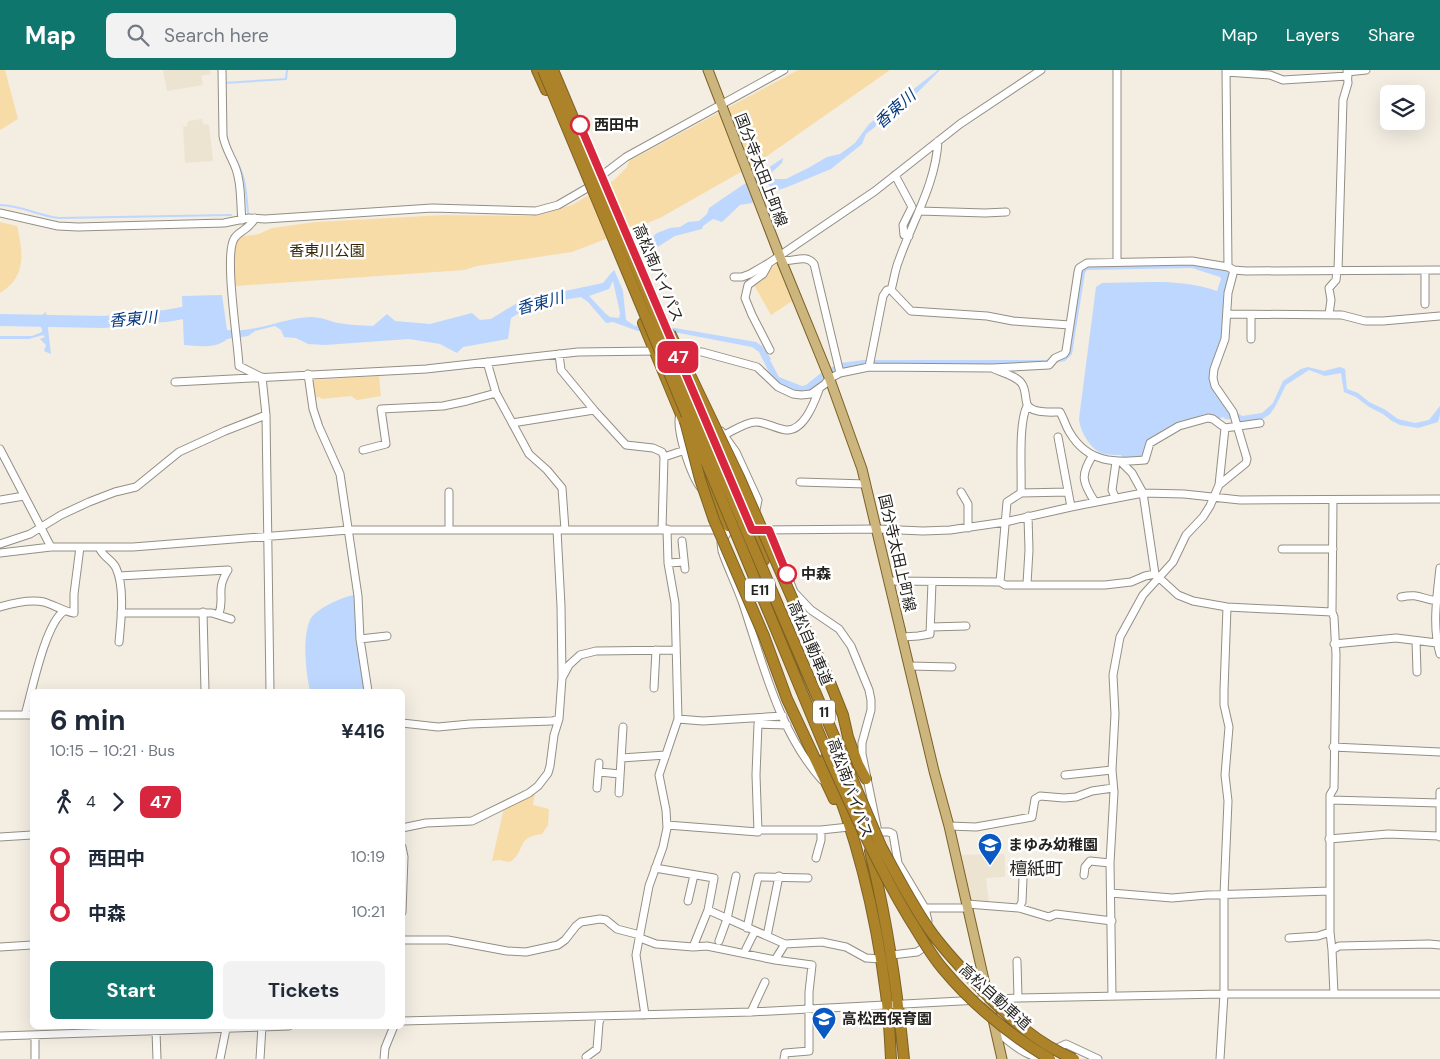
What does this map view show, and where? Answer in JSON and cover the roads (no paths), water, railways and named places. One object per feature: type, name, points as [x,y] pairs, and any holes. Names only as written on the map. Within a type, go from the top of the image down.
[{"type":"highway","name":"高松南バイパス","points":[[537,70],[589,189],[680,414],[827,764],[849,826],[868,892],[881,959],[892,1059]]},
{"type":"highway","name":"高松自動車道","points":[[543,70],[675,383],[831,762],[872,851],[895,894],[937,961],[955,982],[1001,1026],[1050,1059]]},
{"type":"highway","name":"高松自動車道","points":[[553,70],[695,411],[873,828],[904,889],[930,930],[954,962],[1008,1017],[1043,1042],[1074,1059]]},
{"type":"highway","name":"高松南バイパス","points":[[559,70],[670,341],[752,530],[833,735],[864,826],[882,899],[899,1003],[904,1059]]},
{"type":"highway","points":[[647,293],[664,320],[739,477],[827,675],[843,715],[858,764],[866,779]]},
{"type":"highway","points":[[675,383],[700,479],[714,520],[764,636],[787,699],[827,786],[849,826]]},
{"type":"main road","name":"国分寺太田上町線","points":[[708,70],[779,255],[828,375],[855,447],[866,484],[968,906],[1002,1059]]},
{"type":"street","points":[[222,70],[223,136],[239,181],[242,220]]},
{"type":"street","points":[[602,178],[626,157],[722,107],[784,70]]},
{"type":"street","points":[[734,277],[750,274],[769,263],[874,191],[960,124],[1041,70]]},
{"type":"street","points":[[1117,70],[1117,262]]},
{"type":"street","points":[[1219,485],[1246,463],[1247,459],[1233,412],[1215,386],[1213,378],[1214,369],[1225,339],[1228,293],[1232,271],[1226,71],[1270,75],[1283,80],[1366,70]]},
{"type":"street","points":[[1329,314],[1331,300],[1328,288],[1336,280],[1337,272],[1343,100],[1347,73]]},
{"type":"street","points":[[891,290],[898,261],[928,188],[937,157],[938,141]]},
{"type":"street","points":[[895,175],[912,207],[903,225],[904,234],[908,236]]},
{"type":"street","points":[[0,213],[58,226],[78,227],[224,223],[255,218],[432,208],[536,211],[558,205],[589,189]]},
{"type":"street","points":[[919,211],[985,214],[1006,212]]},
{"type":"street","points":[[255,218],[249,228],[237,235],[233,241],[230,260],[239,366],[262,377]]},
{"type":"street","points":[[779,255],[788,261],[810,259],[814,264],[840,369]]},
{"type":"street","points":[[724,436],[756,422],[787,430],[794,429],[801,423],[813,405],[828,375],[840,369],[869,364],[992,368],[1049,365],[1055,358],[1066,351],[1079,268],[1087,264],[1192,261],[1232,271],[1425,272],[1440,270]]},
{"type":"street","points":[[769,263],[763,274],[748,285],[745,298],[770,350]]},
{"type":"street","points":[[1425,272],[1425,304]]},
{"type":"street","points":[[869,364],[883,296],[887,290],[891,290]]},
{"type":"street","points":[[891,290],[911,311],[987,316],[1013,321],[1070,325]]},
{"type":"street","points":[[1228,314],[1329,314],[1365,321],[1440,316]]},
{"type":"street","points":[[1251,339],[1252,315]]},
{"type":"street","points":[[175,382],[426,369],[559,354],[614,351],[702,352],[757,367],[773,384],[793,394],[808,395],[819,390]]},
{"type":"street","points":[[559,354],[561,370],[626,445],[653,448],[662,452],[664,457],[664,529],[675,603],[678,719],[659,775],[667,825],[663,847],[649,886],[636,955],[645,1015]]},
{"type":"street","points":[[487,362],[496,393],[529,454],[547,470],[562,488],[565,530]]},
{"type":"street","points":[[992,368],[1022,383],[1027,406],[1024,412],[1022,430],[1022,493]]},
{"type":"street","points":[[308,374],[312,402],[319,427],[340,474],[358,596],[360,639],[368,689]]},
{"type":"street","points":[[262,377],[266,416],[270,689]]},
{"type":"street","points":[[692,390],[736,452],[758,500],[752,530]]},
{"type":"street","points":[[362,450],[386,444],[381,409],[443,406],[496,393]]},
{"type":"street","points":[[1027,406],[1031,409],[1045,412],[1060,412],[1078,444],[1102,460],[1118,462],[1145,460],[1150,443],[1178,426],[1208,418],[1213,419],[1225,428]]},
{"type":"street","points":[[512,423],[594,410]]},
{"type":"street","points":[[680,414],[679,425],[694,480],[700,488],[716,498]]},
{"type":"street","points":[[0,544],[30,534],[61,515],[89,502],[115,492],[136,487],[179,452],[256,418],[266,416]]},
{"type":"street","points":[[1225,428],[1236,423],[1260,423]]},
{"type":"street","points":[[1112,996],[1110,863],[1114,792],[1112,770],[1113,675],[1120,637],[1156,576],[1173,562],[1186,535],[1203,517],[1210,506],[1219,485],[1225,428]]},
{"type":"street","points":[[1058,437],[1071,507]]},
{"type":"street","points":[[0,449],[51,547]]},
{"type":"street","points":[[664,457],[685,450]]},
{"type":"street","points":[[1093,455],[1085,468],[1084,474],[1088,490],[1095,502]]},
{"type":"street","points":[[1118,462],[1132,473],[1144,492],[1156,576]]},
{"type":"street","points":[[1115,497],[1112,490],[1118,462]]},
{"type":"street","points":[[800,482],[866,484]]},
{"type":"street","points":[[449,492],[449,530]]},
{"type":"street","points":[[961,492],[968,504],[968,528]]},
{"type":"street","points":[[1000,582],[1007,502],[1022,493],[1068,492]]},
{"type":"street","points":[[0,553],[51,547],[133,547],[349,530],[877,529],[923,531],[968,528],[1005,522],[1144,492],[1214,496],[1240,500],[1440,499]]},
{"type":"street","points":[[0,500],[24,496]]},
{"type":"street","points":[[1333,500],[1334,788],[1330,795],[1329,839],[1330,932],[1334,994]]},
{"type":"street","points":[[1027,584],[1028,516]]},
{"type":"street","points":[[405,827],[426,823],[472,822],[529,792],[538,786],[548,773],[558,719],[562,678],[557,530]]},
{"type":"street","points":[[729,530],[721,543],[722,551],[742,601],[768,680],[787,725],[808,762],[827,786]]},
{"type":"street","points":[[769,530],[794,592],[811,610],[828,620],[846,637],[869,690],[871,710],[862,743],[862,754],[878,832],[883,878],[882,899]]},
{"type":"street","points":[[668,563],[685,565],[682,541]]},
{"type":"street","points":[[0,607],[41,601],[64,611],[74,612],[80,547]]},
{"type":"street","points":[[99,547],[101,553],[114,564],[118,576],[121,613],[119,642]]},
{"type":"street","points":[[1282,549],[1333,549]]},
{"type":"street","points":[[1440,568],[1436,643],[1440,654]]},
{"type":"street","points":[[118,576],[228,570],[220,585],[221,608],[219,614]]},
{"type":"street","points":[[889,581],[1000,582],[1005,585],[1105,585],[1131,582],[1145,576],[1156,576],[1178,595],[1193,602],[1227,607],[1332,612]]},
{"type":"street","points":[[902,637],[930,634],[932,582]]},
{"type":"street","points":[[1401,597],[1412,594],[1418,595],[1425,600],[1437,601]]},
{"type":"street","points":[[1220,1059],[1224,994],[1224,894],[1228,801],[1225,774],[1229,727],[1224,704],[1227,607]]},
{"type":"street","points":[[35,689],[45,644],[55,621],[64,611]]},
{"type":"street","points":[[121,613],[203,612],[219,614],[231,619]]},
{"type":"street","points":[[203,612],[204,689]]},
{"type":"street","points":[[931,627],[966,626]]},
{"type":"street","points":[[360,639],[386,636]]},
{"type":"street","points":[[1334,644],[1396,638],[1436,643]]},
{"type":"street","points":[[1416,641],[1417,672]]},
{"type":"street","points":[[654,688],[656,650]]},
{"type":"street","points":[[562,678],[568,665],[580,655],[596,651],[676,650]]},
{"type":"street","points":[[909,666],[952,667]]},
{"type":"street","points":[[0,715],[29,715]]},
{"type":"street","points":[[758,721],[783,716]]},
{"type":"street","points":[[405,723],[438,728],[470,724],[552,721],[558,719]]},
{"type":"street","points":[[678,719],[758,721],[787,725]]},
{"type":"street","points":[[758,721],[756,775],[758,830]]},
{"type":"street","points":[[619,793],[623,727]]},
{"type":"street","points":[[1333,747],[1440,752]]},
{"type":"street","points":[[621,758],[666,755]]},
{"type":"street","points":[[597,788],[599,763]]},
{"type":"street","points":[[1065,775],[1112,770]]},
{"type":"street","points":[[598,772],[620,774]]},
{"type":"street","points":[[949,826],[976,827],[1032,817],[1035,799],[1040,796],[1064,798],[1113,788]]},
{"type":"street","points":[[1329,839],[1388,834],[1439,836],[1440,792]]},
{"type":"street","points":[[1330,800],[1440,803]]},
{"type":"street","points":[[667,825],[758,832],[758,830],[821,830],[849,826]]},
{"type":"street","points":[[816,858],[821,840],[821,830]]},
{"type":"street","points":[[878,832],[893,834],[898,864],[925,908],[928,920],[923,948],[917,952],[892,955]]},
{"type":"street","points":[[0,838],[30,835]]},
{"type":"street","points":[[1084,875],[1085,867],[1090,861],[1110,863]]},
{"type":"street","points":[[655,868],[714,878],[708,910],[693,947]]},
{"type":"street","points":[[688,901],[694,875]]},
{"type":"street","points":[[719,940],[728,919],[736,876]]},
{"type":"street","points":[[768,936],[779,876]]},
{"type":"street","points":[[747,928],[758,877],[808,878]]},
{"type":"street","points":[[1019,908],[1022,902],[1023,878]]},
{"type":"street","points":[[1111,893],[1172,898],[1224,894],[1330,891]]},
{"type":"street","points":[[925,908],[968,906],[1019,908],[1049,917],[1056,914],[1112,921]]},
{"type":"street","points":[[708,910],[785,944],[822,942],[846,947],[866,958],[881,959]]},
{"type":"street","points":[[405,940],[448,940],[507,951],[526,952],[558,945],[581,922],[600,919],[606,920],[618,929],[656,944],[693,947],[707,946],[775,960],[812,965],[809,992],[809,1051],[785,1053],[784,1059]]},
{"type":"street","points":[[746,949],[755,931]]},
{"type":"street","points":[[1289,938],[1318,936],[1330,932]]},
{"type":"street","points":[[775,960],[785,944]]},
{"type":"street","points":[[0,947],[30,945]]},
{"type":"street","points":[[1332,950],[1339,946],[1440,945]]},
{"type":"street","points":[[1018,961],[1018,998]]},
{"type":"street","points":[[751,1012],[765,982]]},
{"type":"street","points":[[405,1020],[751,1012],[1018,998],[1224,994],[1440,994]]},
{"type":"street","points":[[586,1056],[597,1050],[601,1016]]},
{"type":"street","points":[[0,1036],[147,1029],[156,1031],[226,1029],[220,1059]]},
{"type":"street","points":[[260,1059],[262,1029]]},
{"type":"street","points":[[384,1059],[385,1048],[393,1029]]},
{"type":"street","points":[[156,1031],[157,1059]]},
{"type":"street","points":[[996,1031],[1014,1045],[1034,1056],[1038,1057],[1066,1044],[1098,1059]]},
{"type":"street","points":[[35,1035],[35,1059]]},
{"type":"water","points":[[940,70],[914,96],[866,134],[862,144],[831,169],[774,191],[768,184],[764,183],[752,203],[740,205],[722,222],[713,219],[703,226],[702,229],[675,236],[643,256],[621,273],[626,320],[635,326],[675,328],[756,342],[763,347],[779,377],[802,386],[840,363],[864,360],[1046,360],[1065,356],[1080,271],[1087,266],[1193,262],[1226,268],[1231,273],[1223,295],[1225,296],[1225,332],[1210,377],[1236,412],[1242,416],[1262,413],[1273,403],[1283,381],[1301,369],[1308,367],[1324,371],[1340,367],[1345,369],[1347,389],[1358,393],[1369,402],[1384,409],[1398,419],[1415,423],[1429,420],[1440,406],[1438,422],[1418,428],[1400,425],[1356,397],[1344,392],[1341,373],[1325,376],[1309,370],[1286,385],[1270,414],[1260,421],[1238,423],[1237,420],[1225,419],[1223,417],[1218,419],[1205,414],[1169,428],[1148,442],[1144,456],[1124,460],[1121,455],[1097,451],[1086,439],[1079,419],[1096,287],[1102,283],[1160,282],[1189,284],[1217,291],[1220,277],[1192,268],[1087,270],[1072,354],[1065,361],[1044,365],[871,364],[835,370],[810,391],[802,392],[786,387],[772,378],[759,352],[752,347],[679,333],[638,331],[613,322],[606,323],[588,302],[581,297],[532,305],[511,318],[508,339],[463,347],[457,353],[440,344],[409,339],[325,345],[308,344],[296,338],[284,337],[281,330],[275,326],[255,331],[248,336],[227,339],[212,346],[184,345],[182,296],[222,295],[227,330],[248,329],[311,317],[342,324],[373,326],[387,314],[395,321],[430,324],[472,313],[480,320],[491,319],[522,300],[603,283],[612,272],[657,233],[670,228],[680,227],[688,222],[699,221],[707,214],[709,208],[783,158],[782,163],[770,174],[775,179],[786,179],[827,157],[840,154],[855,143],[869,124]],"holes":[[[613,281],[620,313],[619,318],[610,317],[589,296],[609,289]]]},
{"type":"water","points":[[46,312],[51,354],[44,351],[46,345],[40,339],[45,337],[43,335],[29,339],[0,339],[0,336],[32,336],[42,332],[42,329],[39,324],[22,321],[0,321],[0,316],[37,319]]},
{"type":"water","points":[[354,595],[365,689],[310,689],[305,646],[310,620],[317,612],[329,604]]},
{"type":"waterway","points":[[224,83],[286,79],[287,70]]},
{"type":"waterway","points":[[233,155],[243,176],[248,213]]},
{"type":"waterway","points":[[0,205],[8,205],[59,218],[231,215]]},
{"type":"waterway","points":[[1235,274],[1248,274]]},
{"type":"waterway","points":[[1387,274],[1403,274]]},
{"type":"waterway","name":"香東川","points":[[0,320],[104,322],[166,316],[199,310]]},
{"type":"waterway","points":[[764,350],[770,359]]},
{"type":"place","name":"西田中","points":[[580,125]]},
{"type":"place","name":"中森","points":[[787,574]]},
{"type":"place","name":"まゆみ幼稚園","points":[[990,866]]},
{"type":"place","name":"高松西保育園","points":[[824,1040]]},
{"type":"district","name":"檀紙町","points":[[1036,869]]},
{"type":"park label","name":"香東川公園","points":[[327,251]]}]
